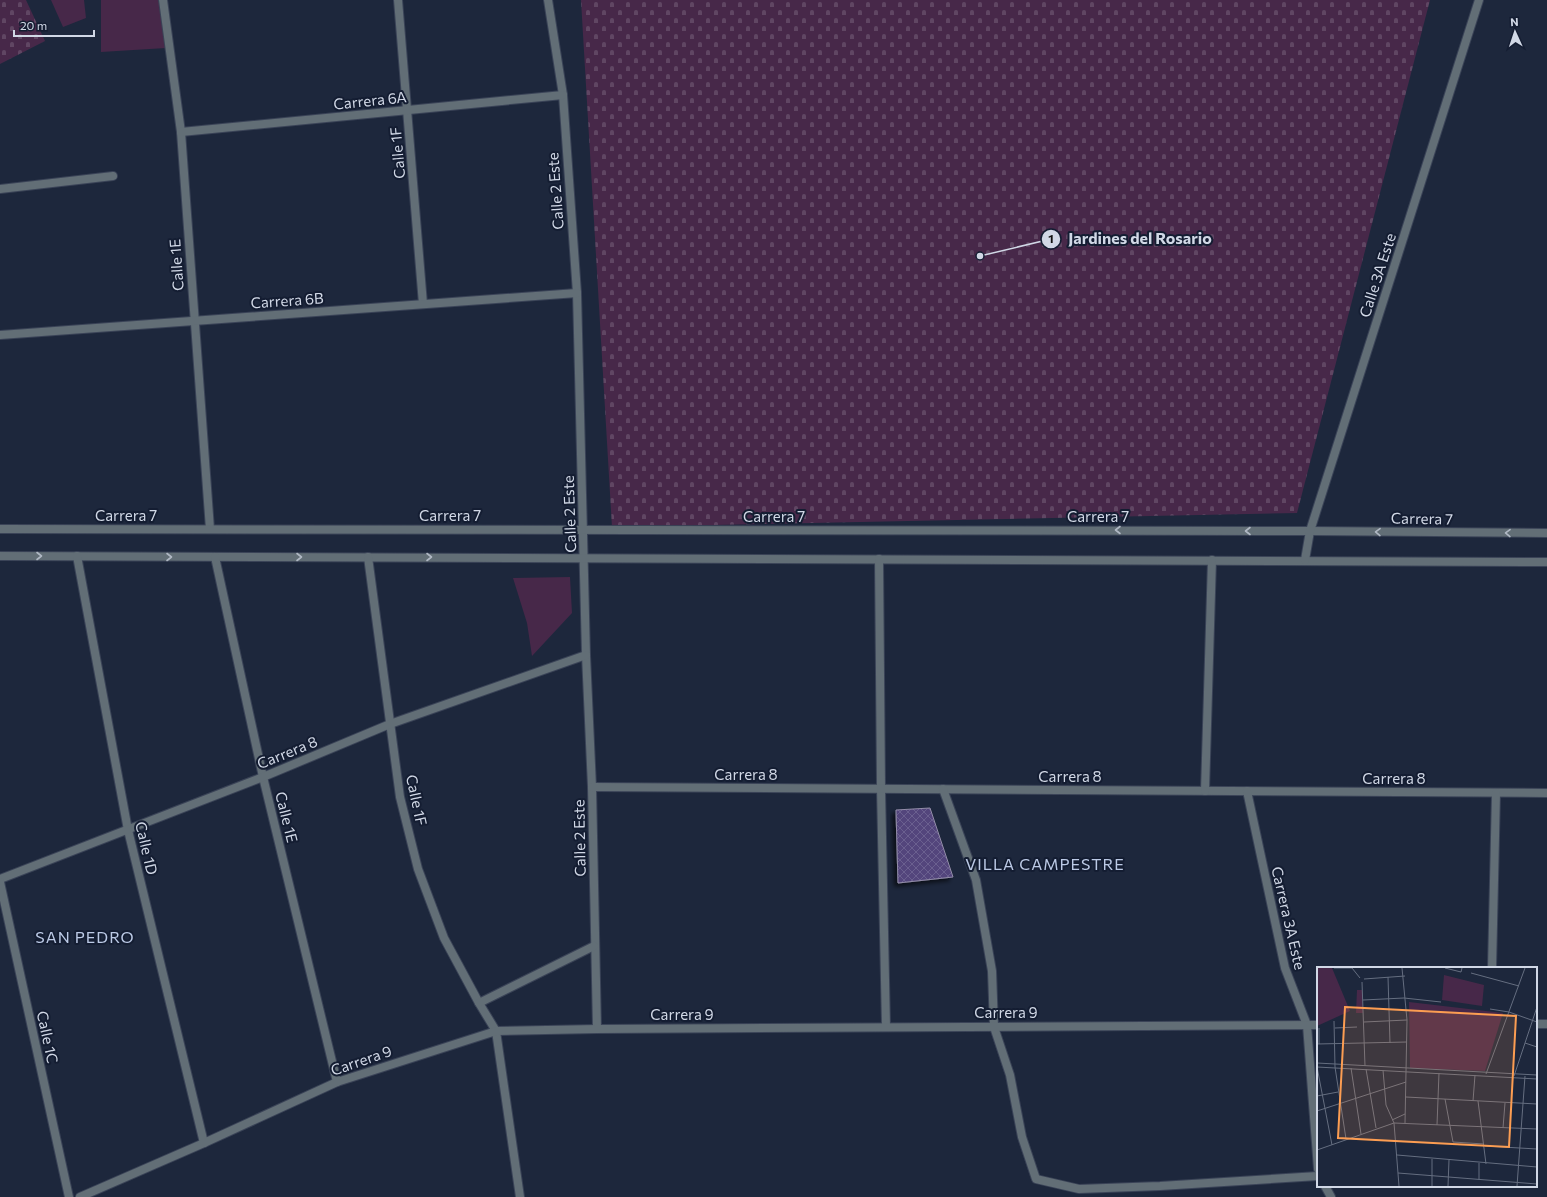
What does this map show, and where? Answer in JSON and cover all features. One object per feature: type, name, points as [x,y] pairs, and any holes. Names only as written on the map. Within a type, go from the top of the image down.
[{"type":"street","name":"Calle 1E","points":[[163,0],[181,132],[210,529]]},
{"type":"street","name":"Calle 1F","points":[[398,0],[423,304]]},
{"type":"street","name":"Calle 2 Este","points":[[548,0],[563,95],[577,293],[586,655],[592,787],[594,946],[597,1029]]},
{"type":"street","name":"Calle 3A Este","points":[[1305,560],[1310,531],[1479,0]]},
{"type":"street","name":"Carrera 6A","points":[[181,132],[563,95]]},
{"type":"street","points":[[0,189],[113,176]]},
{"type":"street","name":"Carrera 6B","points":[[0,335],[577,293]]},
{"type":"street","name":"Carrera 7","points":[[0,529],[1310,531],[1547,533]]},
{"type":"street","points":[[0,556],[1547,562]]},
{"type":"street","name":"Calle 1D","points":[[77,556],[128,830],[204,1144]]},
{"type":"street","name":"Calle 1E","points":[[215,557],[263,777],[337,1082]]},
{"type":"street","name":"Calle 1F","points":[[368,557],[400,797],[418,869],[444,938],[496,1031]]},
{"type":"street","points":[[879,559],[881,789],[886,1027]]},
{"type":"street","points":[[1205,791],[1212,560]]},
{"type":"street","name":"Carrera 8","points":[[0,879],[263,777],[390,724],[586,655]]},
{"type":"street","name":"Carrera 8","points":[[592,787],[1547,793]]},
{"type":"street","points":[[943,789],[976,880],[992,971],[994,1026],[1010,1075],[1022,1137],[1036,1179],[1079,1189],[1160,1186],[1317,1176]]},
{"type":"street","name":"Carrera 3A Este","points":[[1247,791],[1285,968],[1307,1025],[1317,1156]]},
{"type":"street","points":[[1492,967],[1496,793]]},
{"type":"street","name":"Calle 1C","points":[[0,882],[68,1197]]},
{"type":"street","points":[[479,1003],[594,946]]},
{"type":"street","name":"Carrera 9","points":[[80,1197],[204,1144],[337,1082],[496,1031],[994,1026],[1317,1025]]},
{"type":"street","points":[[496,1031],[520,1197]]},
{"type":"street","points":[[1326,1187],[1331,1197]]},
{"type":"green space","points":[[0,0],[26,0],[45,41],[0,64]]},
{"type":"green space","points":[[51,0],[84,0],[86,18],[63,27]]},
{"type":"green space","points":[[101,0],[160,0],[166,48],[101,52]]},
{"type":"green space","points":[[581,0],[1430,0],[1297,513],[612,527]]},
{"type":"green space","points":[[570,577],[572,613],[532,656],[527,623],[513,578]]},
{"type":"building","points":[[930,808],[953,877],[898,883],[896,810]]},
{"type":"place","name":"Jardines del Rosario","points":[[980,256]]},
{"type":"district","name":"VILLA CAMPESTRE","points":[[1045,863]]},
{"type":"district","name":"SAN PEDRO","points":[[85,936]]}]
